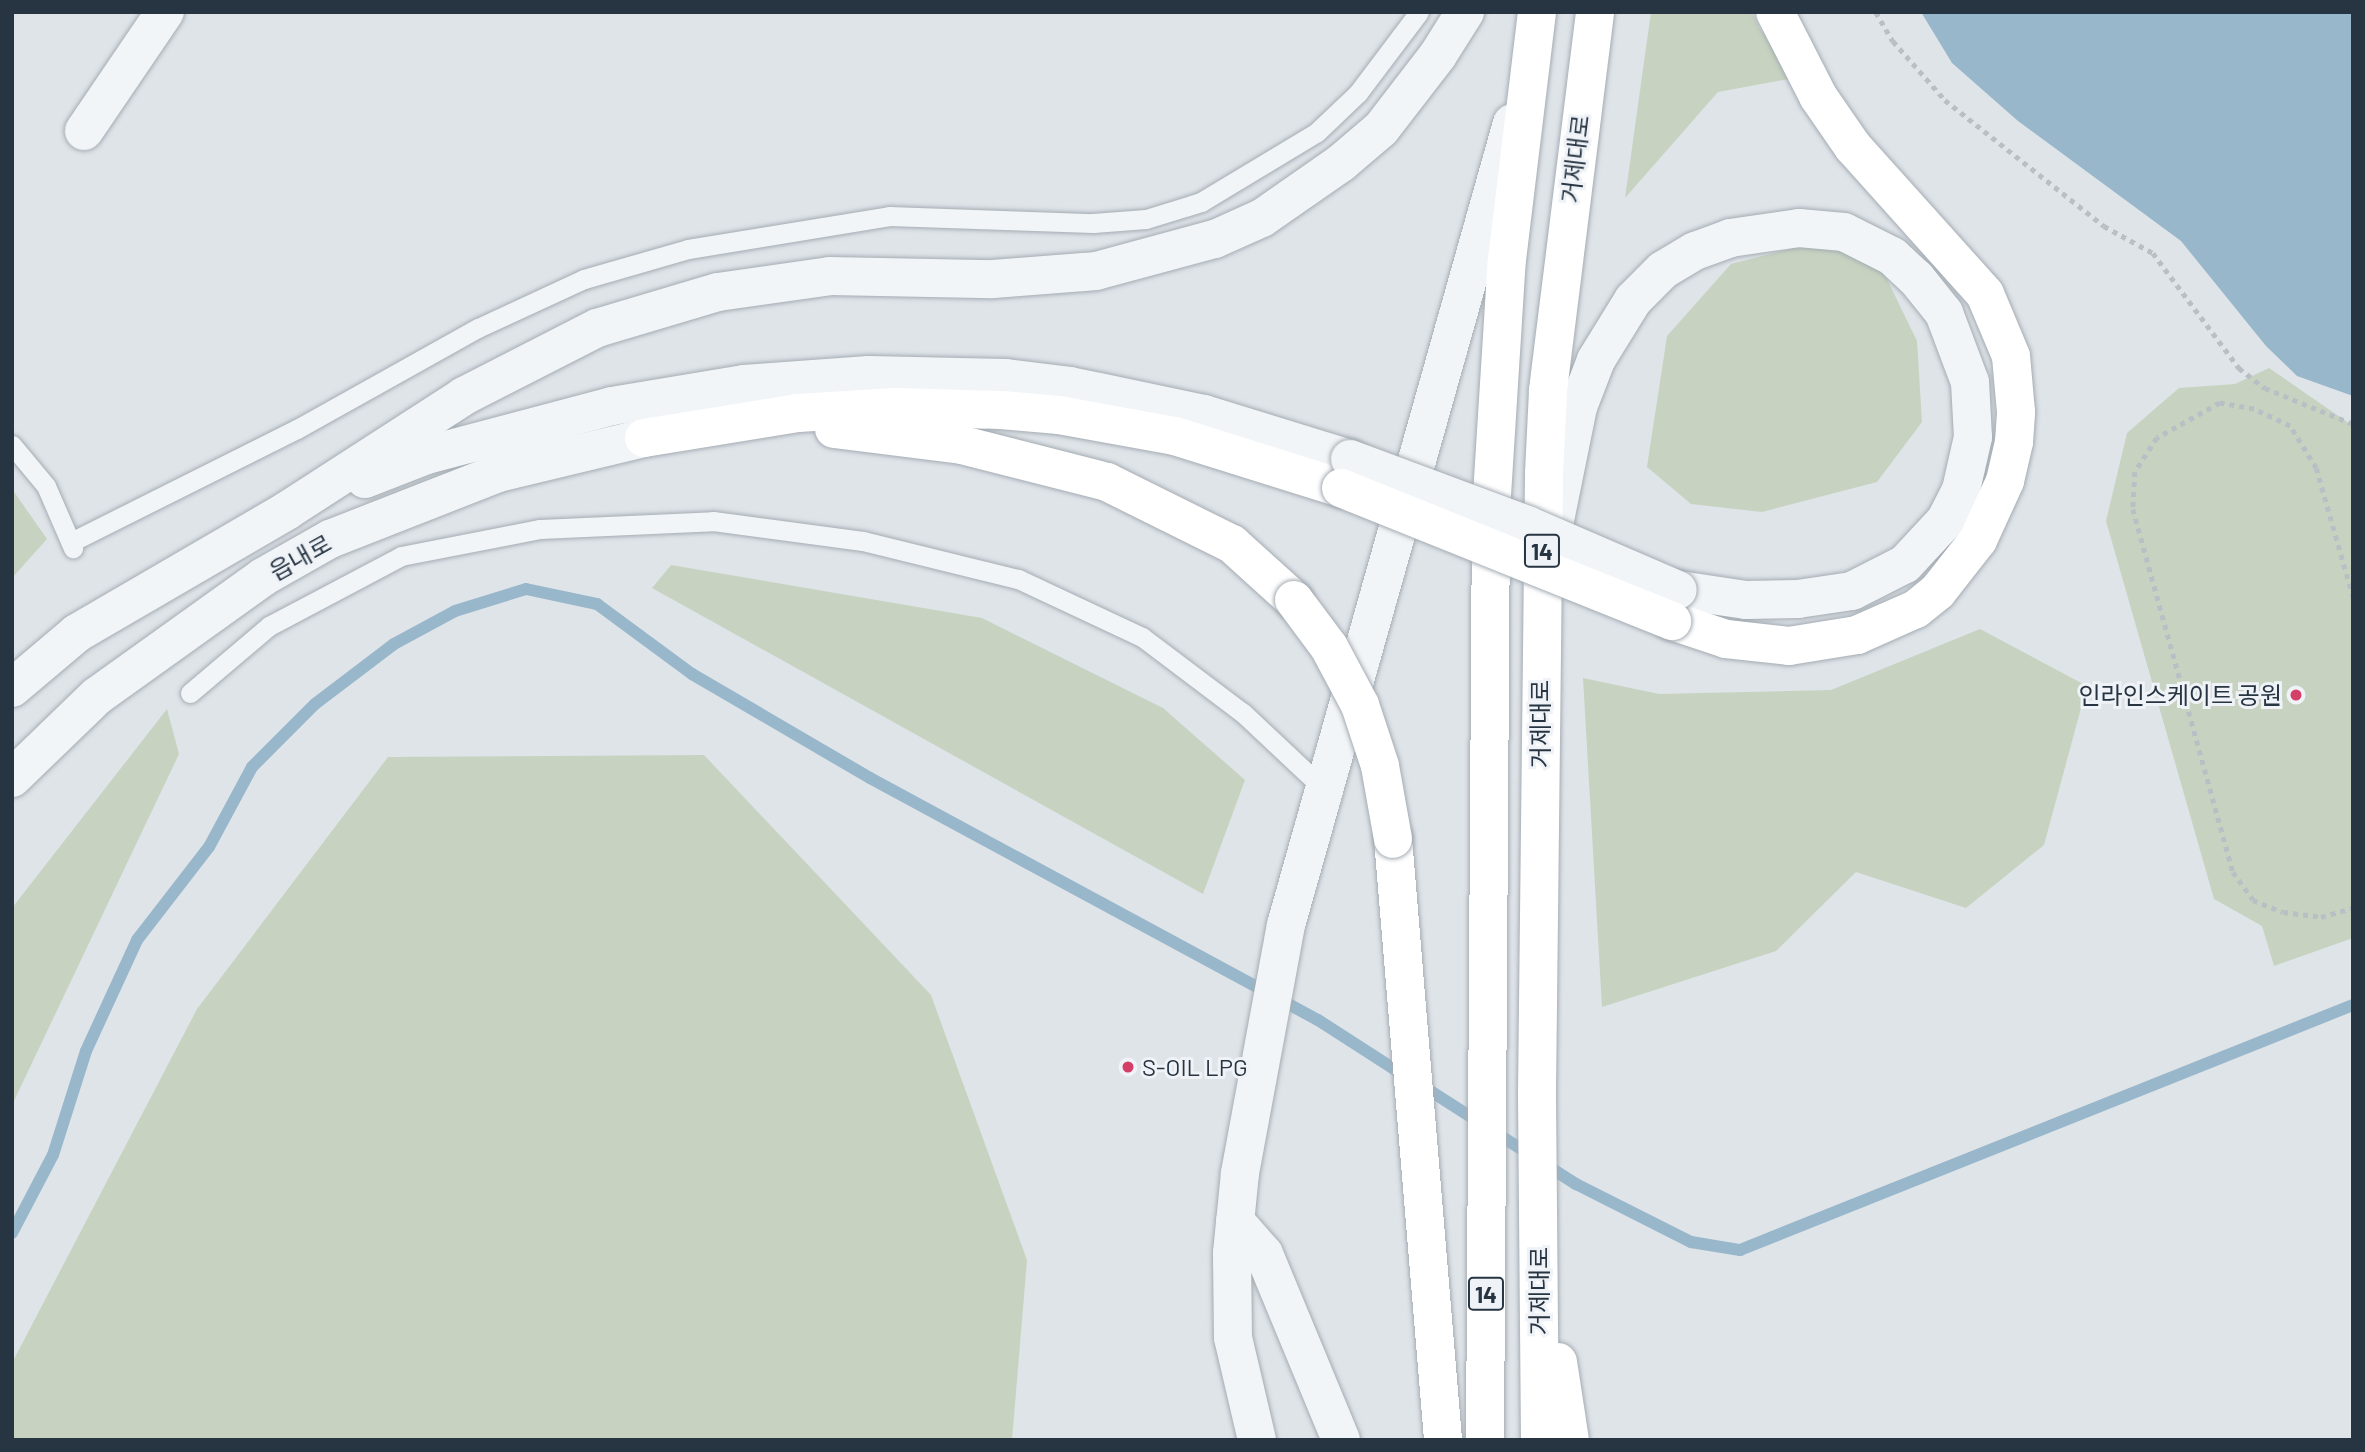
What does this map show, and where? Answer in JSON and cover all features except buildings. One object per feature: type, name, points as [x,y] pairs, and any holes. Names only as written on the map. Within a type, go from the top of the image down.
[{"type":"highway","name":"14","points":[[1485,1440],[1488,677],[1497,381],[1537,12]]},
{"type":"highway","name":"거제대로","points":[[1540,1440],[1537,1092],[1541,594],[1548,390],[1595,12]]},
{"type":"highway","points":[[644,438],[811,412],[897,407],[1001,410],[1059,415],[1175,436],[1346,474],[1675,605],[1726,639],[1789,646],[1857,635],[1916,609],[1938,591],[1978,540],[2005,481],[2014,442],[2016,412],[2011,356],[1985,294],[1853,147],[1818,96],[1776,12]]},
{"type":"highway","points":[[644,438],[768,427],[829,428],[962,445],[1052,465],[1107,482],[1206,529],[1252,560],[1294,600],[1329,647],[1360,705],[1380,766],[1393,839],[1443,1440]]},
{"type":"highway","points":[[1539,1246],[1570,1440]]},
{"type":"street","points":[[84,131],[165,12]]},
{"type":"street","points":[[288,510],[524,361],[597,328],[657,308],[718,292],[830,276],[1004,279],[1096,271],[1215,239],[1262,218],[1381,129],[1438,55],[1465,12]]},
{"type":"street","points":[[1257,1440],[1233,1338],[1235,1221],[1282,946],[1532,53]]},
{"type":"street","points":[[1541,594],[1585,387],[1617,321],[1652,279],[1706,246],[1782,229],[1844,232],[1892,256],[1916,278],[1948,320],[1970,382],[1973,437],[1961,490],[1945,521],[1905,564],[1866,587],[1837,595],[1675,605]]},
{"type":"street","points":[[288,510],[427,455],[611,406],[744,384],[869,374],[1006,377],[1070,386],[1203,414],[1346,474]]},
{"type":"street","name":"읍내로","points":[[12,778],[97,696],[252,584],[330,539],[498,473],[644,438]]},
{"type":"street","name":"읍내로","points":[[12,688],[77,632],[288,510]]},
{"type":"street","points":[[1235,1221],[1264,1254],[1340,1440]]},
{"type":"lane","points":[[12,445],[46,486],[72,545],[297,429],[478,328],[584,279],[688,249],[889,216],[1093,223],[1146,219],[1201,202],[1317,132],[1396,48],[1419,12]]},
{"type":"lane","points":[[190,692],[269,626],[401,556],[540,529],[713,521],[863,541],[1018,579],[1142,637],[1243,713],[1324,789]]},
{"type":"path","points":[[1876,12],[1894,41],[1945,100],[2105,226],[2153,253],[2239,368],[2265,388],[2353,424]]},
{"type":"path","points":[[2353,598],[2316,468],[2290,426],[2254,409],[2220,403],[2157,438],[2135,472],[2133,509],[2233,872],[2253,900],[2283,912],[2321,918],[2353,908]]},
{"type":"green space","points":[[1651,12],[1752,12],[1759,28],[1799,77],[1718,92],[1625,198]]},
{"type":"green space","points":[[1829,239],[1883,271],[1917,341],[1922,422],[1877,482],[1762,512],[1691,504],[1647,467],[1667,336],[1731,264]]},
{"type":"green space","points":[[2269,368],[2353,426],[2353,938],[2274,966],[2262,926],[2214,899],[2106,521],[2127,433],[2179,388],[2235,384]]},
{"type":"green space","points":[[12,489],[47,539],[12,578]]},
{"type":"green space","points":[[671,565],[982,618],[1163,708],[1245,780],[1203,894],[652,588]]},
{"type":"green space","points":[[1980,629],[2087,686],[2044,845],[1966,908],[1856,872],[1776,951],[1602,1007],[1583,678],[1659,694],[1831,690]]},
{"type":"green space","points":[[167,709],[179,754],[12,1105],[12,908]]},
{"type":"green space","points":[[704,755],[931,995],[1027,1260],[1012,1440],[12,1440],[12,1363],[197,1009],[388,757]]},
{"type":"water","points":[[1921,12],[2353,12],[2353,396],[2297,376],[2266,346],[2181,241],[2018,121],[1952,63]]},
{"type":"waterway","points":[[12,1233],[53,1155],[86,1051],[137,940],[209,847],[252,767],[315,704],[394,644],[455,611],[526,589],[597,604],[692,674],[870,778],[1318,1020],[1405,1076]]},
{"type":"waterway","points":[[1421,1085],[1576,1184],[1691,1242],[1740,1250],[2353,1005]]},
{"type":"place","name":"인라인스케이트 공원","points":[[2296,695]]},
{"type":"place","name":"S-OIL LPG","points":[[1128,1067]]}]
